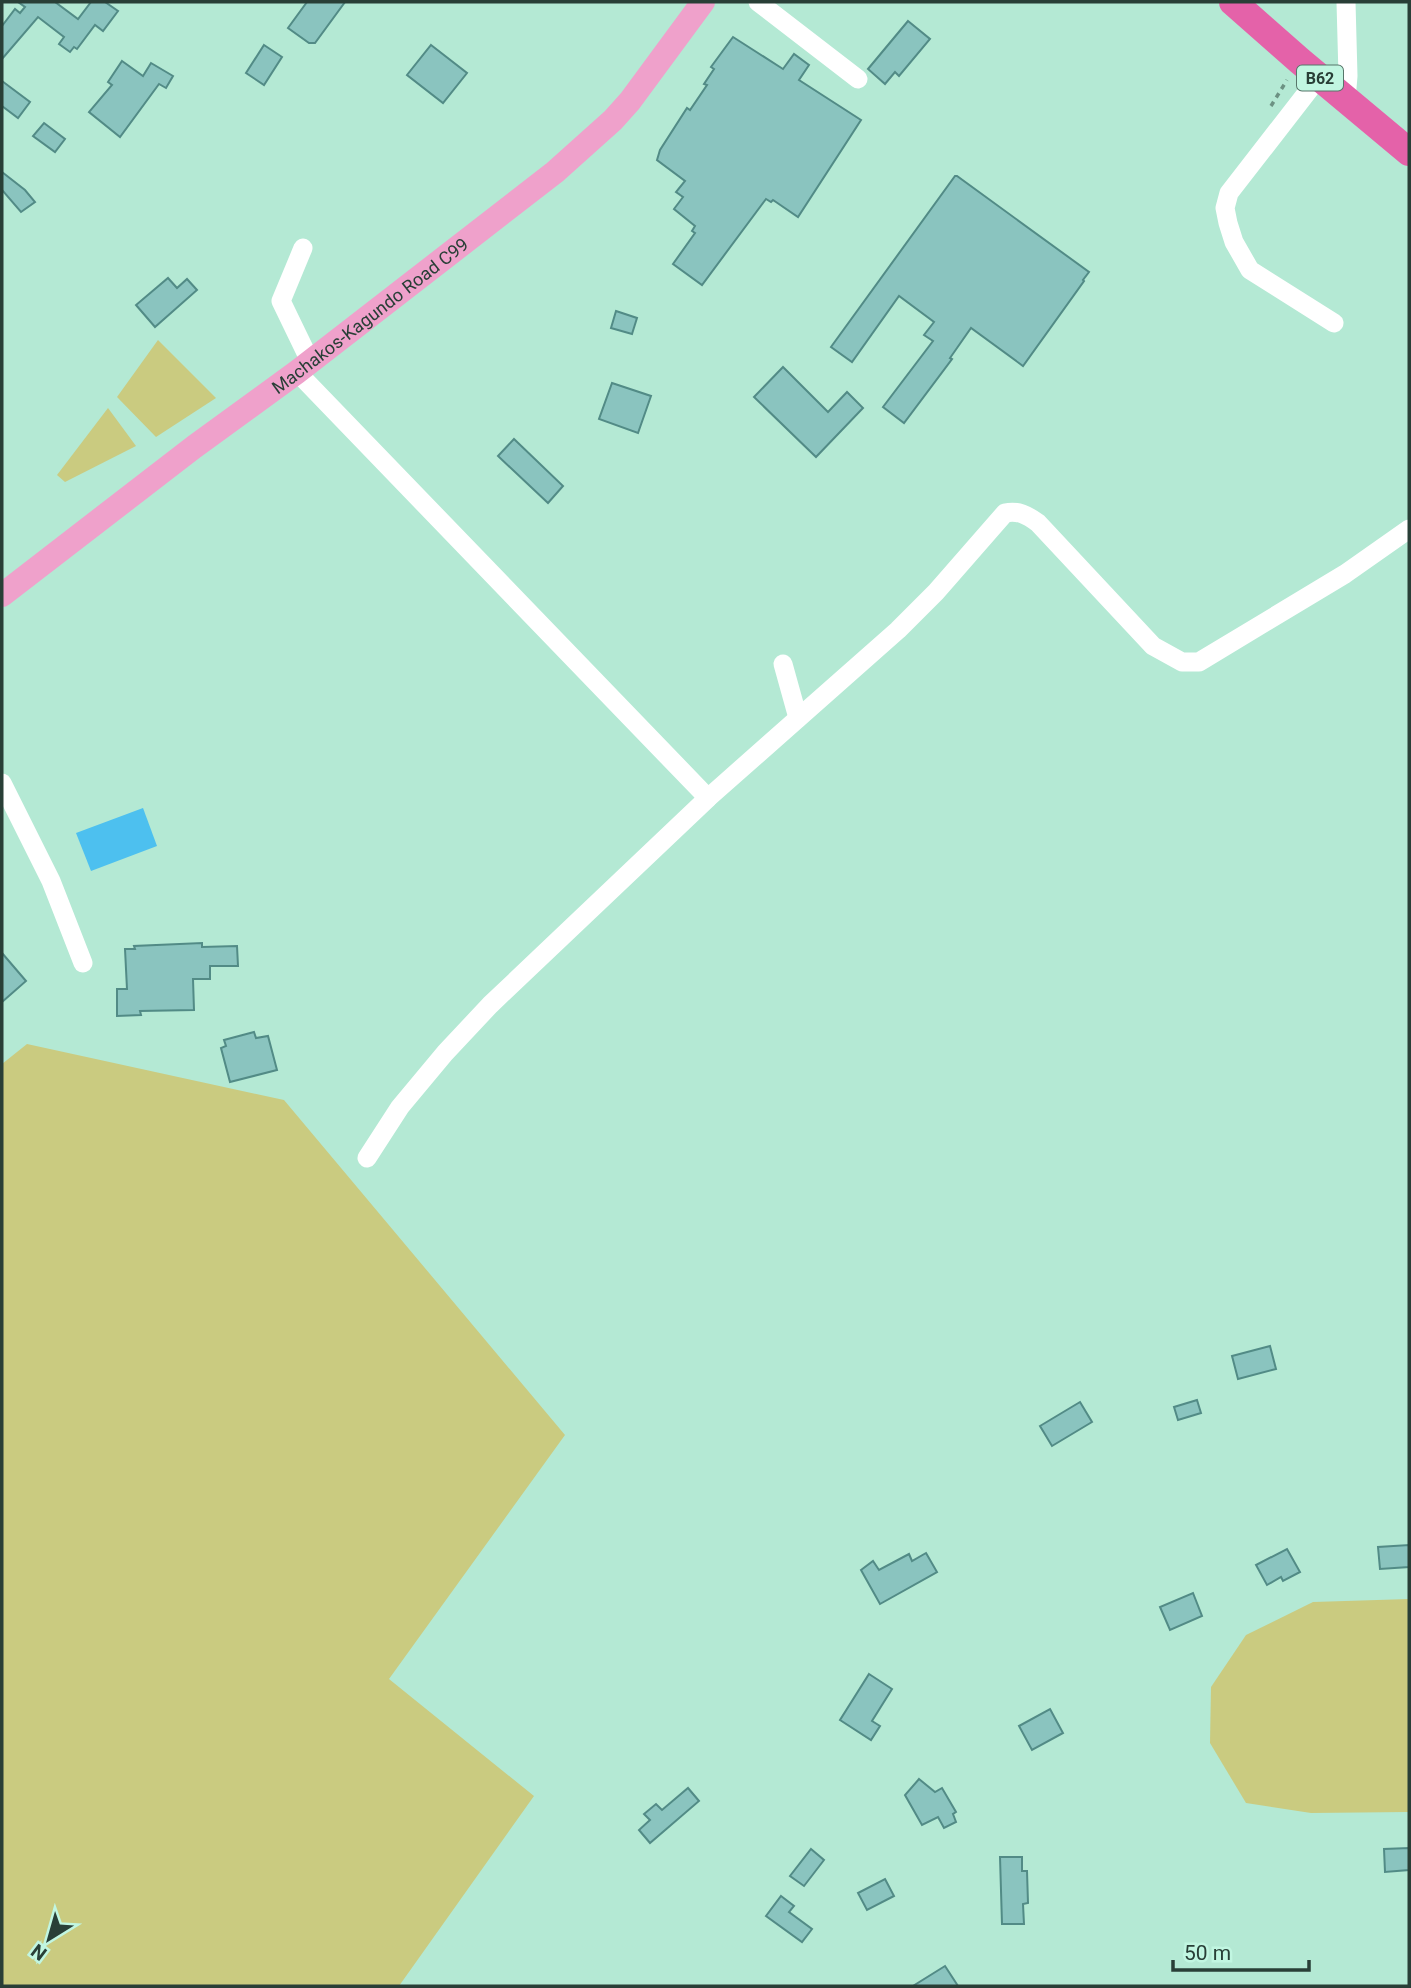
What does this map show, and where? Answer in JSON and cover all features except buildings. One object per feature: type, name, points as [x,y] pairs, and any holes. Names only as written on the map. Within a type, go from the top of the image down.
[{"type":"highway","name":"B62","points":[[1233,2],[1409,152]]},
{"type":"main road","name":"Machakos-Kagundo Road C99","points":[[2,595],[555,172],[594,138],[630,101],[704,2]]},
{"type":"street","points":[[758,2],[858,79]]},
{"type":"street","points":[[1346,2],[1346,100]]},
{"type":"street","points":[[1320,77],[1229,193],[1225,208],[1234,242],[1250,270],[1334,323]]},
{"type":"street","points":[[303,248],[281,301],[304,366],[708,798]]},
{"type":"street","points":[[367,1158],[400,1107],[490,1005],[708,798],[898,631],[1005,513],[1022,513],[1038,523],[1153,646],[1182,662],[1199,662],[1345,575],[1409,529]]},
{"type":"street","points":[[783,664],[798,718]]},
{"type":"street","points":[[2,783],[51,881],[83,963]]},
{"type":"green space","points":[[158,340],[216,398],[156,437],[117,397]]},
{"type":"green space","points":[[108,408],[136,446],[65,482],[57,475]]},
{"type":"green space","points":[[27,1044],[284,1100],[565,1435],[389,1679],[534,1796],[399,1986],[2,1986],[2,1064]]},
{"type":"green space","points":[[1409,1599],[1409,1812],[1311,1813],[1246,1803],[1210,1743],[1211,1687],[1246,1635],[1313,1602]]},
{"type":"water","points":[[143,808],[157,846],[91,871],[76,833]]}]
